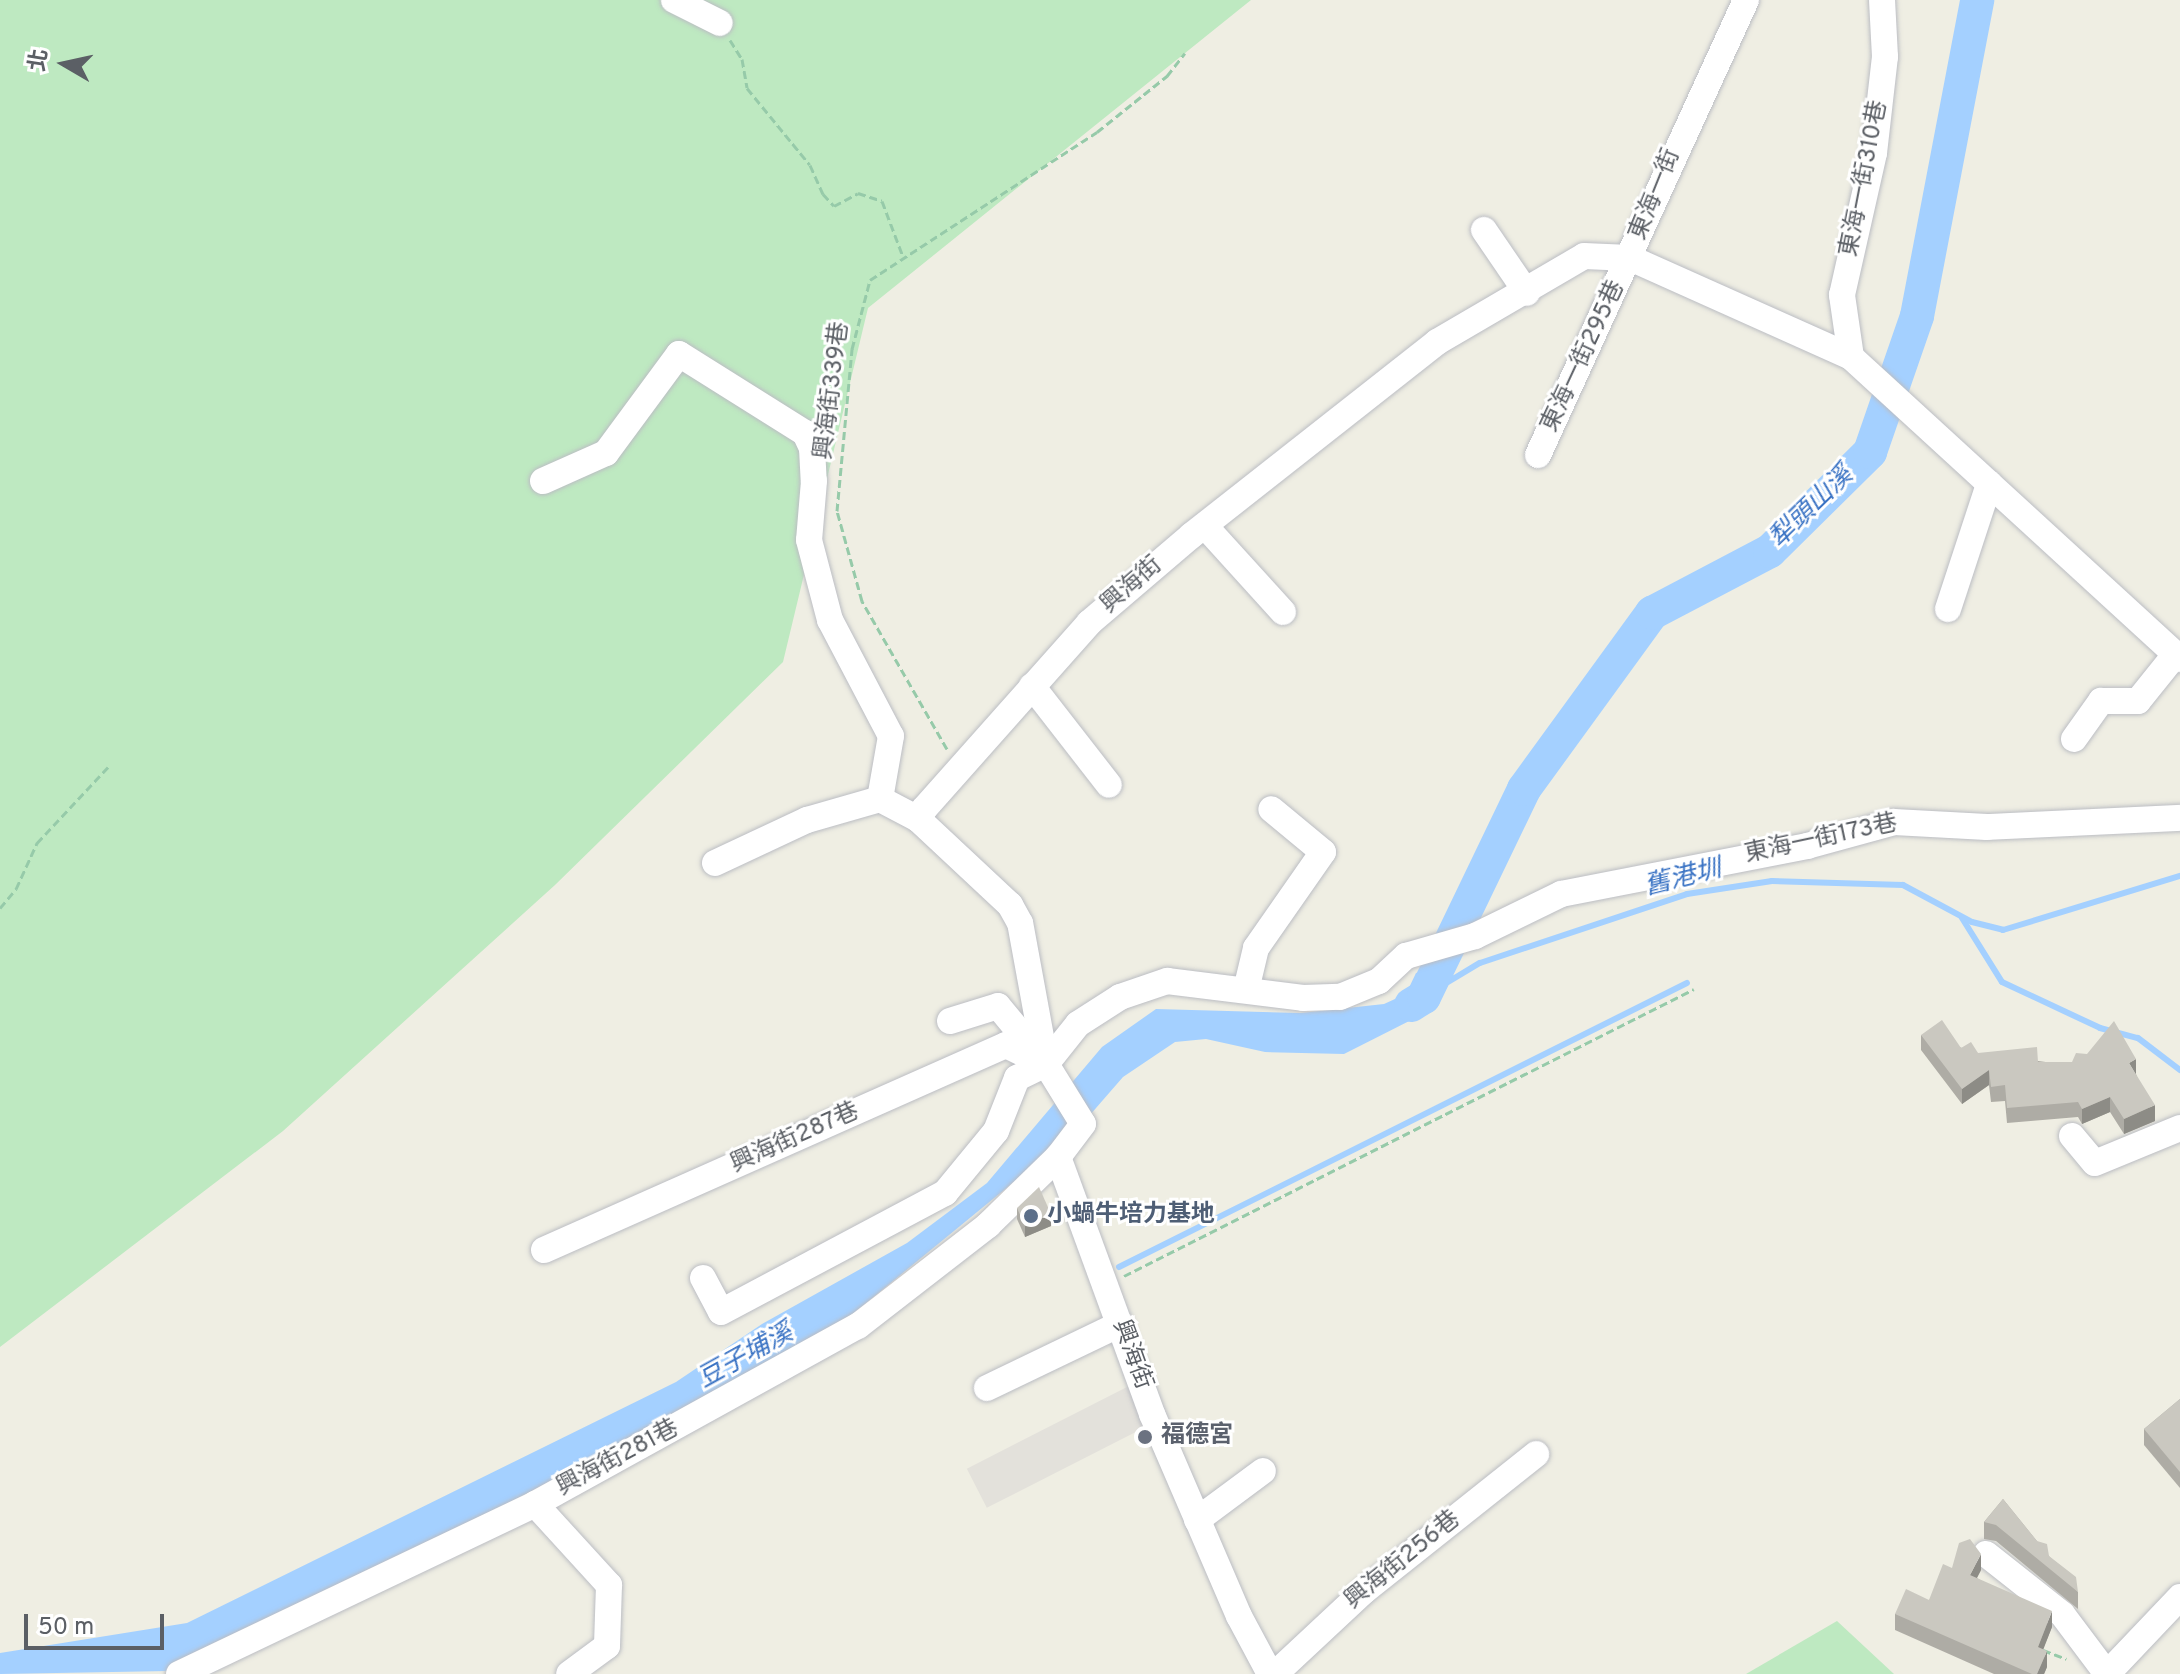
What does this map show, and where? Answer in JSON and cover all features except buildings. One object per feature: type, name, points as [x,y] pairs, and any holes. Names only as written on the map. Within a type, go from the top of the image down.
[{"type":"street","points":[[674,0],[720,23]]},
{"type":"street","name":"東海一街","points":[[1746,0],[1670,159],[1630,258],[1851,357],[1989,484]]},
{"type":"street","name":"東海一街310巷","points":[[1851,357],[1842,295],[1874,153],[1885,57],[1882,0]]},
{"type":"street","points":[[1484,230],[1527,293]]},
{"type":"street","name":"興海街","points":[[918,819],[1089,623],[1205,526],[1437,342],[1527,293],[1584,256],[1630,258]]},
{"type":"street","name":"東海一街295巷","points":[[1538,455],[1630,258]]},
{"type":"street","points":[[543,481],[606,453],[679,354],[805,433],[812,448],[814,481],[809,540],[830,620],[891,736],[880,799]]},
{"type":"street","points":[[1948,609],[1989,484],[2178,657],[2138,701],[2101,701],[2074,739]]},
{"type":"street","points":[[1205,526],[1283,612]]},
{"type":"street","points":[[1032,686],[1109,785]]},
{"type":"street","points":[[715,863],[807,820],[880,799],[918,819],[1010,905],[1020,923],[1046,1064]]},
{"type":"street","points":[[703,1278],[721,1312],[945,1193],[996,1131],[1007,1111],[1010,1087],[1046,1064],[1078,1024],[1120,997],[1167,981],[1246,990],[1256,948],[1323,852],[1271,809]]},
{"type":"street","name":"東海一街173巷","points":[[1246,990],[1340,997],[1379,981],[1406,956],[1475,936],[1561,894],[1807,846],[1894,822],[1987,827],[2180,818]]},
{"type":"street","points":[[950,1021],[998,1006],[1046,1064],[1083,1124],[1058,1157]]},
{"type":"street","name":"興海街287巷","points":[[544,1250],[1006,1045],[1046,1064]]},
{"type":"street","points":[[2072,1136],[2095,1163],[2180,1128]]},
{"type":"street","name":"興海街","points":[[1058,1157],[1197,1520],[1272,1674]]},
{"type":"street","name":"興海街281巷","points":[[179,1674],[535,1504],[858,1326],[988,1225],[1058,1157]]},
{"type":"street","points":[[987,1388],[1120,1324]]},
{"type":"street","name":"興海街256巷","points":[[1272,1674],[1364,1591],[1536,1454]]},
{"type":"street","points":[[1197,1520],[1263,1471]]},
{"type":"street","points":[[535,1504],[609,1585],[607,1646],[569,1674]]},
{"type":"street","points":[[1986,1554],[2062,1614],[2107,1674],[2180,1597]]},
{"type":"path","points":[[720,23],[742,59],[747,88],[810,165],[823,194],[834,206],[858,193],[882,201],[902,256]]},
{"type":"path","name":"興海街339巷","points":[[959,773],[862,601],[837,511],[852,349],[870,280],[902,256],[1097,132],[1167,76],[1185,53]]},
{"type":"path","points":[[0,908],[16,889],[37,843],[108,767]]},
{"type":"path","points":[[1106,1285],[1694,989]]},
{"type":"path","points":[[2037,1648],[2107,1674]]},
{"type":"shaded area","points":[[1129,1386],[1149,1425],[987,1508],[967,1469]]},
{"type":"green space","points":[[0,0],[1251,0],[868,308],[783,662],[555,885],[283,1131],[0,1347]]},
{"type":"green space","points":[[1837,1621],[1894,1674],[1746,1674]]},
{"type":"water","name":"豆子埔溪","points":[[1445,967],[1454,976],[1433,1009],[1344,1054],[1265,1052],[1206,1039],[1175,1042],[1123,1077],[1076,1131],[832,1331],[334,1596],[169,1671],[0,1674],[0,1653],[187,1623],[676,1382],[762,1324],[907,1243],[987,1183],[1102,1047],[1156,1009],[1301,1013],[1384,1004],[1406,994],[1416,973]]},
{"type":"waterway","name":"犁頭山溪","points":[[1411,1005],[1424,997],[1524,789],[1652,613],[1770,551],[1870,452],[1917,316],[1977,0]]},
{"type":"waterway","name":"舊港圳","points":[[1448,982],[1480,963],[1687,894],[1772,881],[1903,885],[1972,922],[2003,930],[2180,876]]},
{"type":"waterway","name":"舊港圳","points":[[1962,918],[2002,982],[2100,1028],[2138,1038],[2180,1070]]},
{"type":"waterway","points":[[1119,1267],[1687,983]]},
{"type":"place","name":"小蝸牛培力基地","points":[[1031,1216]]},
{"type":"place","name":"福德宮","points":[[1145,1437]]}]
